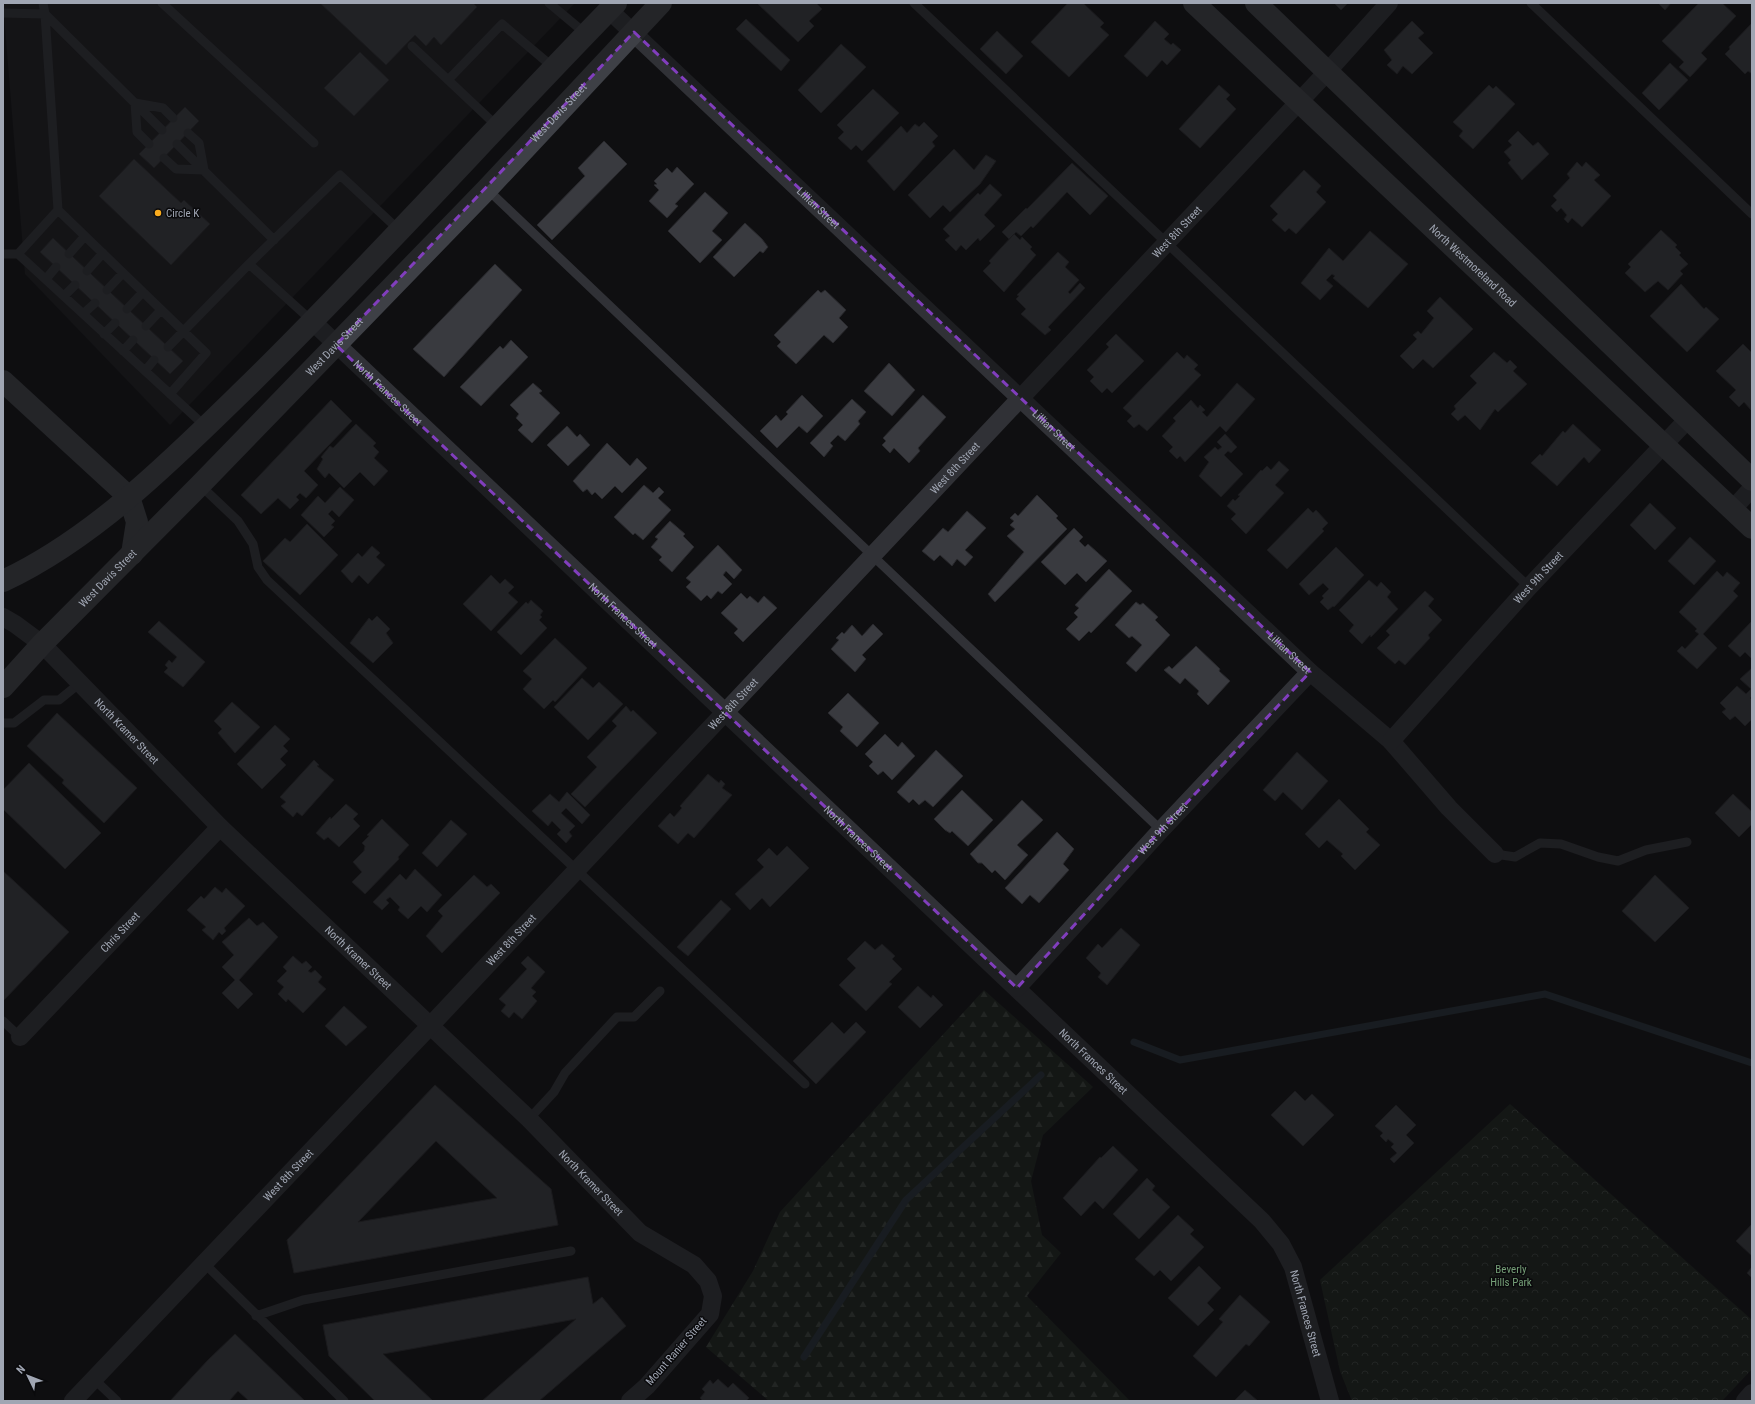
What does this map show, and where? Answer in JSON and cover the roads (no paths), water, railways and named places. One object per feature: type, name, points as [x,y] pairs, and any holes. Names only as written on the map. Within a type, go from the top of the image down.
[{"type":"main road","name":"West Davis Street","points":[[3,687],[42,644],[200,485],[487,190],[661,3]]},
{"type":"main road","name":"North Westmoreland Road","points":[[1194,3],[1300,101],[1752,528]]},
{"type":"main road","points":[[1256,3],[1752,480]]},
{"type":"main road","points":[[3,581],[23,572],[75,539],[129,497],[206,427],[313,322],[613,6]]},
{"type":"main road","points":[[3,381],[129,497],[137,522],[132,554]]},
{"type":"street","name":"West 8th Street","points":[[73,1401],[430,1026],[873,556],[1328,71],[1389,3]]},
{"type":"street","name":"Lillian Street","points":[[613,6],[634,32],[1310,672],[1391,741],[1449,808],[1495,854]]},
{"type":"street","name":"North Frances Street","points":[[313,322],[1262,1221],[1281,1244],[1295,1273],[1330,1401]]},
{"type":"street","name":"West 9th Street","points":[[1391,741],[1529,587],[1689,418]]},
{"type":"street","points":[[1732,510],[1752,488]]},
{"type":"street","name":"North Kramer Street","points":[[3,617],[42,644],[220,827],[529,1119],[640,1233],[694,1265],[708,1281],[713,1296]]},
{"type":"street","name":"West 9th Street","points":[[1017,988],[1161,830],[1310,672]]},
{"type":"street","name":"Chris Street","points":[[20,1037],[220,827]]},
{"type":"street","name":"Mount Ranier Street","points":[[630,1401],[647,1386],[710,1314],[713,1296]]},
{"type":"street","points":[[1745,1401],[1752,1393]]},
{"type":"lane","points":[[43,3],[58,210],[206,354],[170,394]]},
{"type":"lane","points":[[162,3],[314,143]]},
{"type":"lane","points":[[549,3],[586,34]]},
{"type":"lane","points":[[914,3],[1529,587]]},
{"type":"lane","points":[[1531,3],[1752,214]]},
{"type":"lane","points":[[3,13],[45,14],[162,130]]},
{"type":"lane","points":[[448,80],[502,24],[554,68]]},
{"type":"lane","points":[[412,46],[498,127]]},
{"type":"lane","points":[[135,103],[163,108],[173,118]]},
{"type":"lane","points":[[135,103],[137,132],[149,144]]},
{"type":"lane","points":[[188,133],[199,143],[204,170]]},
{"type":"lane","points":[[177,144],[274,240]]},
{"type":"lane","points":[[164,158],[176,169],[204,170]]},
{"type":"lane","points":[[168,347],[249,264],[340,176],[400,231]]},
{"type":"lane","points":[[487,190],[1161,830]]},
{"type":"lane","points":[[18,254],[58,210]]},
{"type":"lane","points":[[69,254],[85,236]]},
{"type":"lane","points":[[88,271],[103,253]]},
{"type":"lane","points":[[3,254],[18,254],[206,427]]},
{"type":"lane","points":[[249,264],[313,322]]},
{"type":"lane","points":[[46,279],[56,267]]},
{"type":"lane","points":[[107,290],[123,273]]},
{"type":"lane","points":[[64,296],[74,284]]},
{"type":"lane","points":[[127,309],[143,292]]},
{"type":"lane","points":[[84,314],[95,303]]},
{"type":"lane","points":[[146,326],[161,310]]},
{"type":"lane","points":[[104,334],[115,322]]},
{"type":"lane","points":[[123,351],[133,340]]},
{"type":"lane","points":[[145,371],[154,360]]},
{"type":"lane","points":[[200,485],[238,521],[253,544],[258,566],[267,580],[805,1084]]},
{"type":"lane","points":[[3,723],[14,723],[44,700],[59,700],[80,683]]},
{"type":"lane","points":[[1495,854],[1516,857],[1540,843],[1562,844],[1598,857],[1618,861],[1646,850],[1687,842]]},
{"type":"lane","points":[[529,1119],[554,1092],[565,1073],[617,1017],[634,1017],[660,991]]},
{"type":"lane","points":[[3,1021],[20,1037]]},
{"type":"lane","points":[[256,1316],[303,1300],[571,1251]]},
{"type":"lane","points":[[204,1263],[256,1316],[344,1401]]},
{"type":"lane","points":[[94,1379],[117,1401]]},
{"type":"waterway","points":[[1134,1042],[1180,1060],[1545,994],[1752,1063]]},
{"type":"waterway","points":[[804,1357],[906,1200],[1041,1075]]},
{"type":"place","name":"Circle K","points":[[158,213]]},
{"type":"park label","name":"Beverly Hills Park","points":[[1511,1275]]}]
